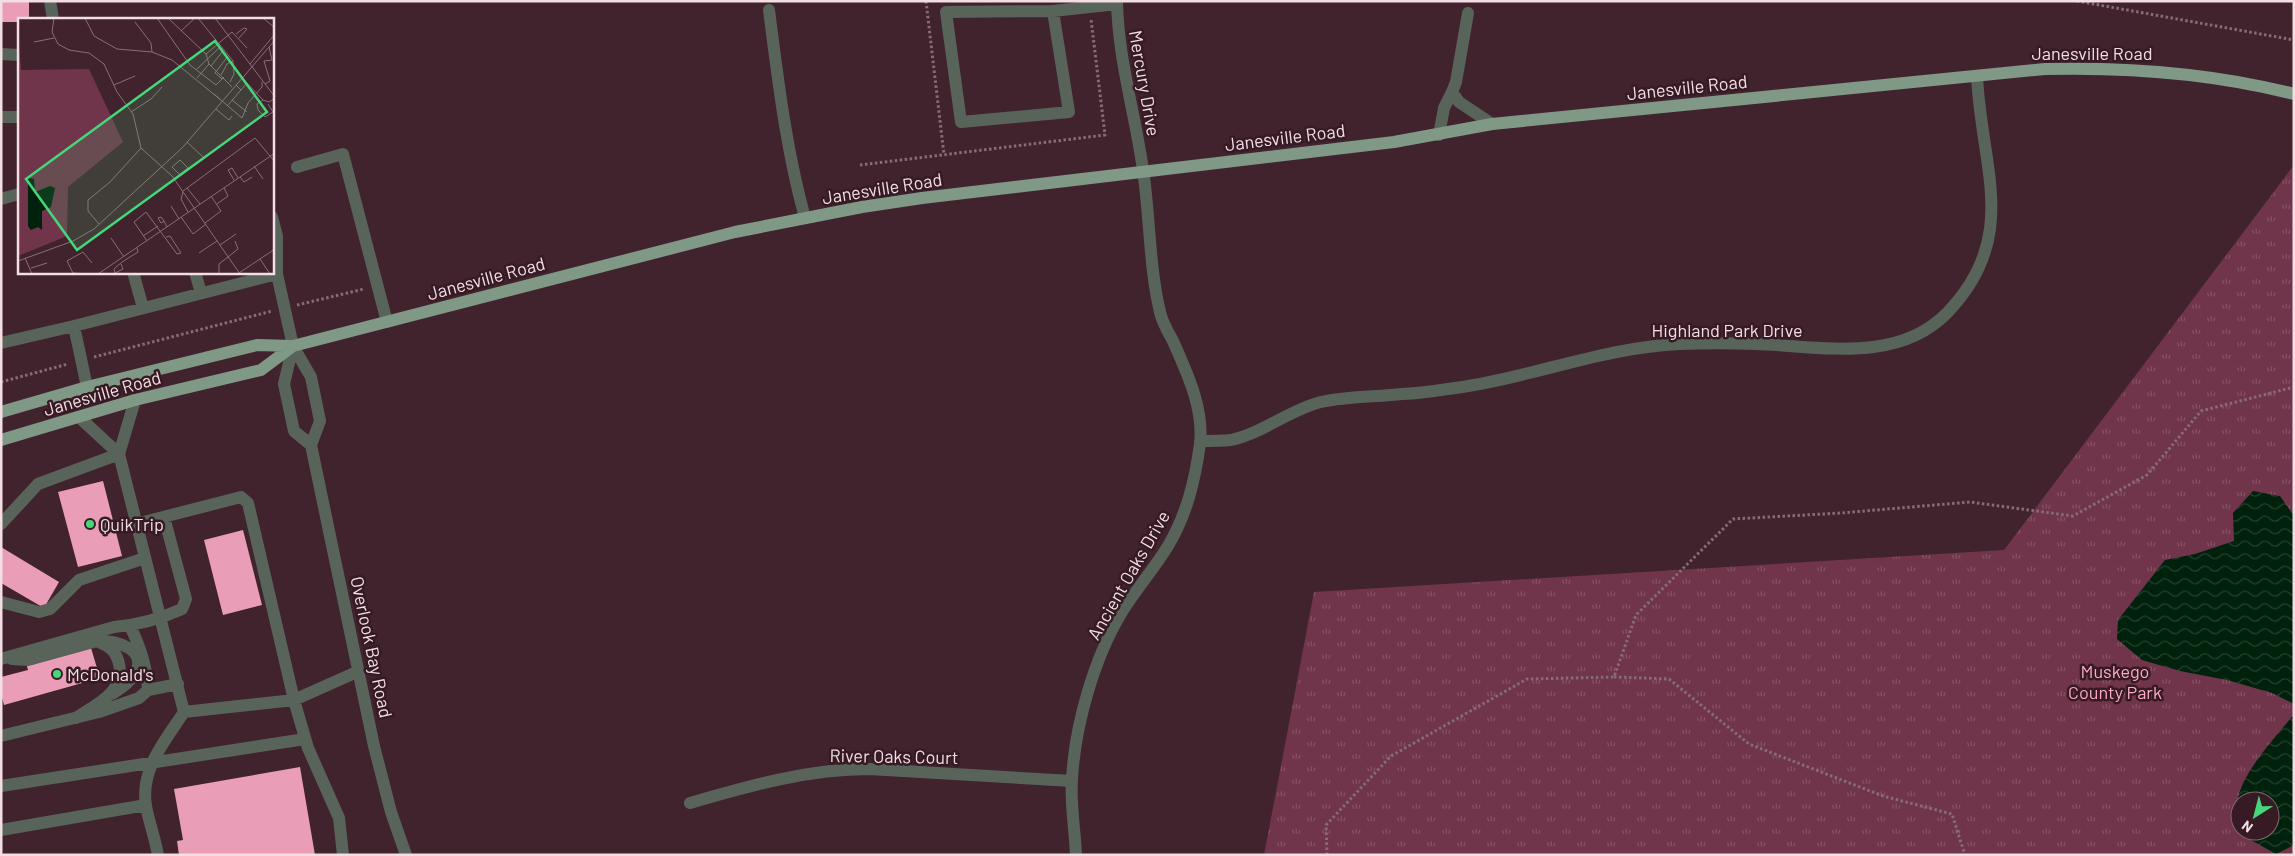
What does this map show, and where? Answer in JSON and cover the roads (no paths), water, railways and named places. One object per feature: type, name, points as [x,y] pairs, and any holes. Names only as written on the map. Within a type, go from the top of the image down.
[{"type":"main road","name":"Janesville Road","points":[[1,412],[87,387],[257,345],[293,346],[735,232],[922,198],[1439,135],[1492,124],[2054,69],[2161,70],[2242,82],[2294,94]]},
{"type":"main road","name":"Janesville Road","points":[[1,440],[80,418],[135,400],[261,370],[293,346]]},
{"type":"street","points":[[50,1],[53,18]]},
{"type":"street","points":[[1053,10],[1069,112],[961,122],[946,12],[1053,10],[1117,3]]},
{"type":"street","name":"Mercury Drive","points":[[1117,3],[1118,34],[1143,170]]},
{"type":"street","points":[[769,10],[780,102],[790,160],[805,218]]},
{"type":"street","points":[[1439,135],[1444,108],[1456,82],[1468,13]]},
{"type":"street","points":[[1,54],[18,55]]},
{"type":"street","name":"Highland Park Drive","points":[[1200,441],[1232,440],[1319,403],[1357,396],[1402,394],[1475,385],[1570,361],[1643,348],[1678,344],[1755,344],[1865,349],[1896,343],[1920,334],[1944,316],[1966,292],[1980,269],[1989,242],[1992,210],[1989,175],[1978,104],[1977,76]]},
{"type":"street","points":[[1452,92],[1459,102],[1492,124]]},
{"type":"street","points":[[1,117],[18,117]]},
{"type":"street","points":[[296,167],[343,154],[387,322]]},
{"type":"street","name":"Ancient Oaks Drive","points":[[1076,855],[1072,781],[1074,754],[1097,665],[1122,613],[1167,547],[1180,524],[1191,494],[1200,441],[1198,407],[1190,380],[1160,314],[1146,209],[1143,170]]},
{"type":"street","points":[[1,199],[18,194]]},
{"type":"street","points":[[274,225],[277,236],[277,274],[293,346],[311,377],[320,421],[311,445],[294,430],[284,384],[293,346]]},
{"type":"street","points":[[134,274],[143,308]]},
{"type":"street","points":[[196,274],[201,294]]},
{"type":"street","points":[[1,343],[277,274]]},
{"type":"street","points":[[74,326],[83,360],[87,387]]},
{"type":"street","points":[[135,400],[119,454],[184,712],[150,764],[145,785],[146,805],[158,855]]},
{"type":"street","points":[[80,418],[119,454]]},
{"type":"street","name":"Overlook Bay Road","points":[[311,445],[374,746],[391,812],[406,855]]},
{"type":"street","points":[[1,524],[38,484],[119,454]]},
{"type":"street","points":[[136,524],[241,497],[248,503],[294,700],[305,738],[339,818],[343,855]]},
{"type":"street","points":[[2,659],[114,627],[130,626],[160,618],[182,609],[186,600],[164,517]]},
{"type":"street","points":[[1,602],[39,612],[50,609],[79,580],[145,558]]},
{"type":"street","points":[[130,626],[147,675],[148,690]]},
{"type":"street","points":[[2,659],[28,660],[97,641],[111,640],[122,643],[133,650],[138,661],[136,672],[125,686],[76,718]]},
{"type":"street","points":[[97,641],[111,648],[117,659],[120,671],[116,685],[99,702]]},
{"type":"street","points":[[184,712],[294,700],[359,672]]},
{"type":"street","points":[[1,736],[76,718],[139,698],[148,690],[178,684]]},
{"type":"street","points":[[1,786],[150,764],[305,738]]},
{"type":"street","name":"River Oaks Court","points":[[690,803],[757,784],[838,769],[869,769],[1072,781]]},
{"type":"street","points":[[1,830],[146,805]]},
{"type":"water","points":[[2253,491],[2280,496],[2294,516],[2294,704],[2272,693],[2227,680],[2180,671],[2142,660],[2117,639],[2118,620],[2165,560],[2195,554],[2234,541],[2233,513]]},
{"type":"water","points":[[2294,714],[2294,845],[2276,854],[2253,841],[2280,841],[2280,791],[2240,791],[2245,779],[2264,750]]},
{"type":"place","name":"QuikTrip","points":[[90,524]]},
{"type":"place","name":"McDonald's","points":[[57,674]]},
{"type":"park label","name":"Muskego County Park","points":[[2115,681]]}]
